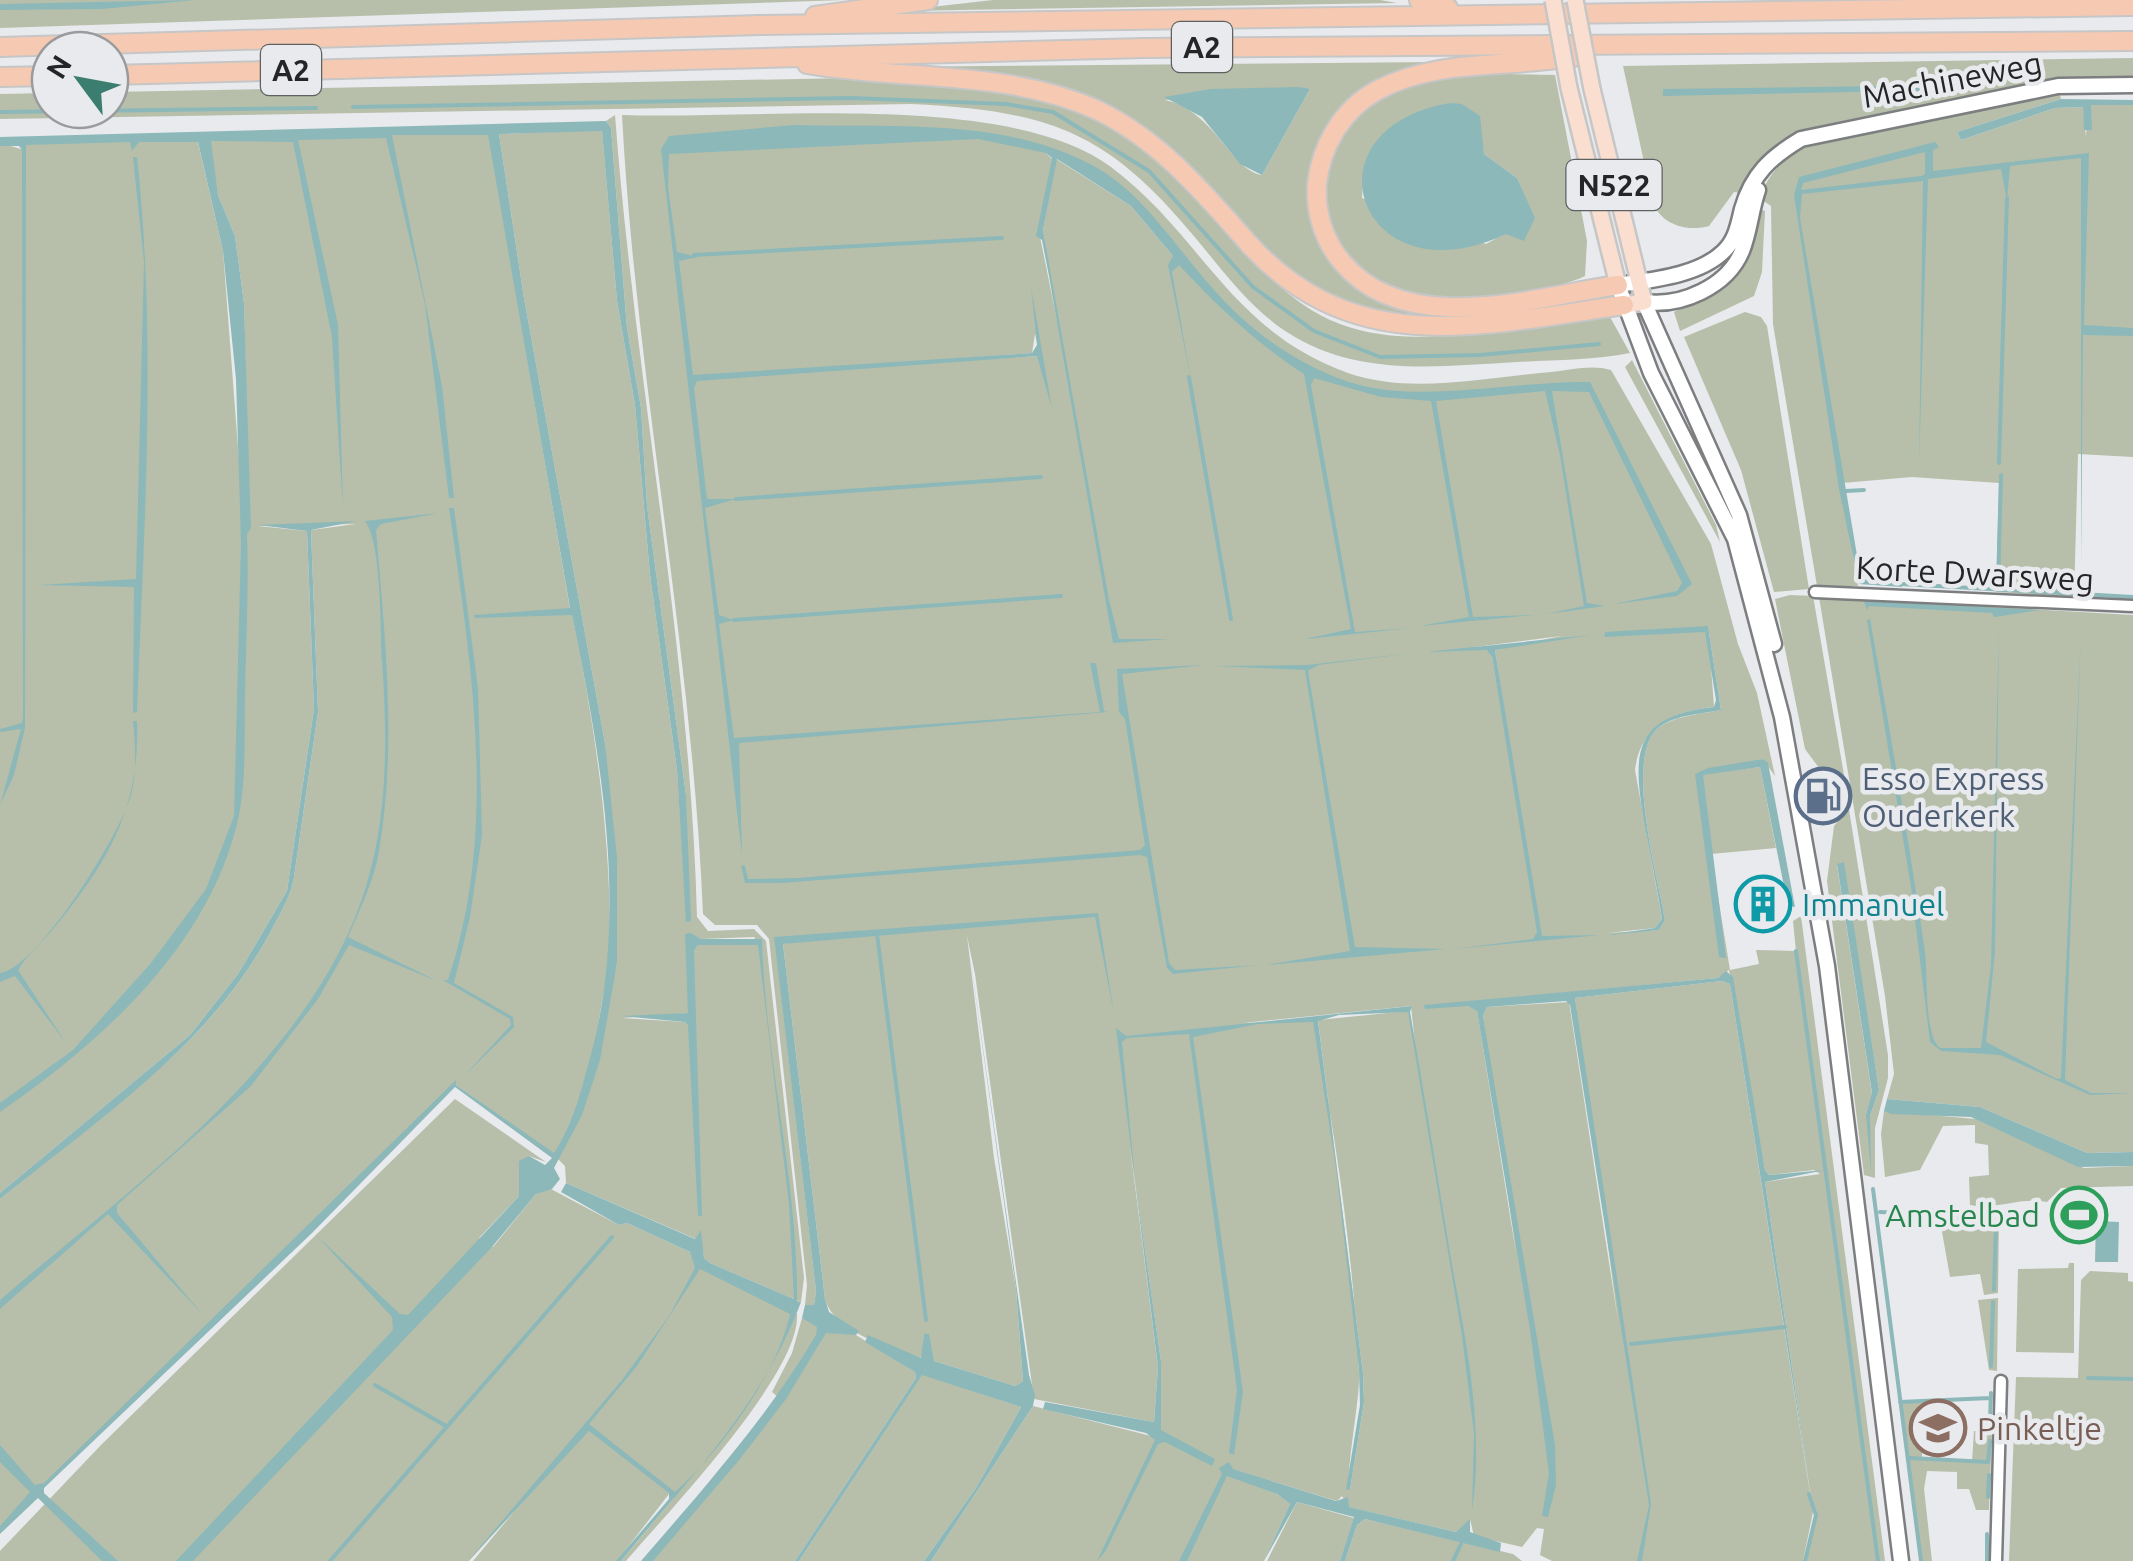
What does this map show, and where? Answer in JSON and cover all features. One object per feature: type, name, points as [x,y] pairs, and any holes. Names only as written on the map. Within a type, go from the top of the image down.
[{"type":"highway","name":"A2","points":[[760,25],[928,0]]},
{"type":"highway","name":"A2","points":[[1419,0],[1468,14]]},
{"type":"highway","name":"A2","points":[[0,47],[760,25],[2133,6]]},
{"type":"highway","name":"A2","points":[[130,73],[1144,48],[2133,41]]},
{"type":"highway","name":"A2","points":[[1618,284],[1460,305],[1401,301],[1365,284],[1336,254],[1320,219],[1316,195],[1326,148],[1342,119],[1372,92],[1389,84],[1439,69],[1543,62],[1637,44]]},
{"type":"highway","name":"A2","points":[[767,57],[862,74],[1008,84],[1057,94],[1098,111],[1149,142],[1196,183],[1286,280],[1336,309],[1368,319],[1402,326],[1458,327],[1624,305]]},
{"type":"highway","points":[[0,77],[30,76]]},
{"type":"main road","name":"N522","points":[[1553,0],[1569,88],[1624,305],[1650,373],[1735,539],[1782,718],[1827,966],[1902,1561]]},
{"type":"main road","name":"N522","points":[[1575,0],[1592,89],[1644,302],[1717,461],[1759,577],[1801,776],[1830,948],[1827,966]]},
{"type":"main road","name":"Machineweg","points":[[1618,284],[1697,268],[1726,250],[1756,176],[1771,157],[1817,134],[2058,86],[2133,85]]},
{"type":"main road","points":[[1624,305],[1666,305],[1710,287],[1730,270],[1743,248],[1758,190],[1786,148]]},
{"type":"main road","points":[[1624,305],[1639,281]]},
{"type":"main road","points":[[1658,339],[1666,305]]},
{"type":"street","name":"Korte Dwarsweg","points":[[1815,592],[2133,606]]},
{"type":"street","points":[[1996,1561],[2001,1381]]},
{"type":"green space","points":[[0,0],[844,0],[0,28]]},
{"type":"green space","points":[[993,0],[1380,0],[1397,3],[896,11]]},
{"type":"green space","points":[[2133,58],[2133,81],[2061,80],[1806,132],[1741,193],[1734,192],[1709,226],[1692,228],[1669,222],[1653,203],[1623,66]]},
{"type":"green space","points":[[1436,62],[1381,78],[1342,105],[1325,128],[1308,183],[1316,239],[1330,263],[1351,284],[1384,301],[1444,315],[1386,316],[1308,287],[1107,109],[1080,97],[995,76],[878,67]],"holes":[[[1310,89],[1262,175],[1240,163],[1197,116],[1165,100]]]},
{"type":"green space","points":[[1555,75],[1587,241],[1585,276],[1516,294],[1431,299],[1390,290],[1350,264],[1330,230],[1324,184],[1337,141],[1368,105],[1389,91],[1427,78]],"holes":[[[1481,137],[1484,154],[1517,178],[1534,218],[1486,244],[1362,198],[1365,162]]]},
{"type":"green space","points":[[849,78],[1023,87],[1079,104],[1129,136],[1195,196],[1256,263],[1321,316],[1374,333],[1407,337],[1610,317],[1630,353],[1403,366],[1375,364],[1321,350],[1281,328],[1254,306],[1166,204],[1105,151],[1040,121],[1002,113],[911,104],[130,117],[130,92]]},
{"type":"green space","points":[[2059,92],[2061,99],[1957,132],[1961,140],[2055,108],[2083,107],[2086,137],[2088,101],[2133,100],[2133,457],[2078,454],[2074,597],[1996,592],[1999,483],[1912,477],[1842,483],[1858,586],[1817,586],[1773,324],[1771,206],[1759,198],[1763,189],[1777,168],[1803,145]]},
{"type":"green space","points":[[30,93],[30,119],[0,119],[0,94]]},
{"type":"green space","points":[[876,114],[1009,127],[1066,143],[1111,167],[1143,194],[1245,307],[1273,332],[1348,373],[1423,384],[1581,368],[1611,370],[1711,544],[1738,644],[1757,693],[1775,776],[1763,759],[1709,773],[1760,767],[1776,848],[1711,854],[1730,970],[1759,964],[1756,950],[1796,951],[1793,921],[1801,916],[1885,1561],[1806,1561],[1817,1512],[1810,1491],[1765,1182],[1820,1174],[1814,1170],[1769,1175],[1765,1170],[1729,970],[1718,978],[1424,1006],[1468,1006],[1477,1010],[1516,1253],[1483,1016],[1487,1007],[1569,1002],[1618,1321],[1575,998],[1722,981],[1730,984],[1813,1512],[1803,1561],[1552,1561],[1540,1555],[1544,1529],[1537,1528],[1522,1547],[1474,1536],[1470,1519],[1464,1529],[1456,1532],[1348,1507],[1342,1496],[1337,1501],[1232,1469],[1222,1473],[1277,1494],[1290,1504],[1264,1561],[931,1561],[1033,1406],[1151,1436],[1161,1431],[1161,1361],[1130,1146],[1158,1367],[1154,1422],[1034,1399],[967,936],[994,1158],[1016,1289],[1023,1381],[1015,1386],[934,1361],[924,1334],[922,1358],[852,1330],[831,1311],[825,1299],[783,944],[871,930],[775,941],[816,1291],[814,1305],[805,1305],[807,1285],[769,939],[757,925],[715,925],[703,914],[688,714],[629,215],[622,115]],"holes":[[[1046,153],[1116,188],[1178,260],[1170,264],[1173,256],[1131,206],[1056,159],[1043,230],[1058,325],[1039,232],[1052,159]],[[1035,334],[1041,360],[1037,356],[725,376],[1032,353]],[[1708,626],[1721,710],[1686,716],[1661,726],[1647,747],[1643,768],[1646,822],[1665,920],[1659,930],[1607,933],[1655,928],[1662,919],[1635,770],[1638,755],[1651,732],[1672,717],[1714,707]],[[1561,636],[1495,650],[1532,890],[1492,657],[1475,647]],[[1411,1006],[1415,1044],[1408,1011],[1318,1020],[1330,1111],[1313,1021],[1243,1023]],[[1330,1111],[1348,1239],[1354,1305]],[[1354,1305],[1364,1402],[1350,1490],[1359,1383]]]},
{"type":"green space","points":[[615,115],[635,316],[684,716],[697,917],[708,931],[754,929],[766,941],[804,1278],[801,1302],[710,1263],[704,1258],[700,1232],[696,1239],[566,1183],[565,1166],[553,1154],[456,1085],[0,1527],[0,1199],[112,1110],[183,1046],[245,974],[281,913],[294,877],[318,712],[311,530],[356,524],[258,526],[307,531],[314,709],[287,891],[238,974],[190,1035],[0,1193],[0,143],[21,149],[22,139],[196,134],[223,251],[240,474],[248,477],[244,303],[235,236],[218,195],[208,134],[487,125],[570,609],[504,616],[572,614],[594,734],[607,855],[609,952],[596,1058],[617,963],[605,743],[524,298],[499,134],[602,130],[617,301],[635,405],[650,575],[677,770],[687,921],[686,795],[647,506],[641,408],[627,328],[611,128],[606,121]],"holes":[[[691,934],[701,939],[755,937],[754,942],[698,945],[694,951],[688,1026],[685,1022],[622,1018],[688,1013]]]},
{"type":"green space","points":[[1757,208],[1765,211],[1762,272],[1754,296],[1680,331],[1674,312],[1721,285]]},
{"type":"green space","points":[[1745,312],[1761,317],[1767,326],[1809,589],[1774,592],[1741,470],[1684,337]]},
{"type":"green space","points":[[1632,360],[1716,525],[1720,542],[1625,367]]},
{"type":"green space","points":[[1813,596],[1844,775],[1822,772],[1805,749],[1775,599]]},
{"type":"green space","points":[[1819,597],[2133,615],[2133,1152],[2087,1153],[1980,1107],[1887,1099],[1894,1074],[1885,996]]},
{"type":"green space","points":[[1844,778],[1888,1055],[1888,1078],[1875,1128],[1875,1178],[1864,1175],[1827,881],[1834,826],[1847,811],[1837,780]],"holes":[[[1843,863],[1879,1090],[1870,1116],[1866,1114],[1872,1094],[1837,865]]]},
{"type":"green space","points":[[455,1099],[546,1162],[529,1156],[522,1171],[520,1195],[479,1238],[493,1247],[536,1194],[549,1188],[619,1225],[627,1223],[690,1252],[700,1268],[797,1314],[792,1340],[778,1371],[755,1405],[626,1561],[621,1561],[674,1498],[669,1494],[617,1561],[473,1561],[518,1507],[469,1561],[0,1561],[0,1551],[102,1444]]},
{"type":"green space","points":[[1884,1111],[1976,1119],[2084,1168],[2133,1166],[2133,1186],[2061,1188],[2047,1202],[1970,1205],[1969,1177],[1989,1175],[1988,1145],[1975,1143],[1975,1125],[1943,1126],[1920,1170],[1885,1177],[1881,1134]]},
{"type":"green space","points":[[1913,1207],[1972,1211],[1999,1219],[1998,1293],[1984,1295],[1980,1274],[1950,1277],[1941,1226],[1921,1225]]},
{"type":"green space","points":[[2069,1263],[2074,1263],[2074,1353],[2016,1352],[2018,1269],[2068,1268]]},
{"type":"green space","points":[[2090,1271],[2128,1273],[2128,1281],[2133,1282],[2133,1561],[2009,1561],[2016,1377],[2078,1378],[2081,1280]]},
{"type":"green space","points":[[1998,1298],[1997,1371],[1989,1370],[1978,1300]]},
{"type":"green space","points":[[802,1318],[856,1335],[915,1372],[916,1378],[795,1561],[645,1561],[778,1397],[772,1392],[792,1353]]},
{"type":"green space","points":[[922,1374],[1021,1407],[976,1488],[924,1561],[799,1561]]},
{"type":"green space","points":[[1901,1403],[1922,1403],[1922,1457],[1972,1462],[1974,1431],[1992,1432],[1989,1510],[1976,1510],[1969,1489],[1957,1489],[1957,1472],[1927,1471],[1924,1489],[1932,1561],[1920,1561]]},
{"type":"green space","points":[[1297,1502],[1354,1518],[1340,1561],[1267,1561]]},
{"type":"green space","points":[[1365,1519],[1513,1554],[1522,1561],[1345,1561],[1357,1525]]},
{"type":"water","points":[[195,0],[102,9],[0,10],[0,4]]},
{"type":"water","points":[[1956,85],[1953,90],[1663,96],[1663,89]]},
{"type":"water","points":[[1211,89],[1310,89],[1262,175],[1240,164],[1202,117],[1164,97]]},
{"type":"water","points":[[2061,99],[2133,100],[2133,105],[2091,105],[2092,130],[2084,130],[2083,107],[2055,108],[1961,140],[1957,132]]},
{"type":"water","points":[[1450,103],[1462,104],[1480,116],[1484,154],[1517,178],[1535,218],[1524,241],[1506,234],[1455,249],[1414,246],[1384,230],[1366,204],[1362,174],[1374,144],[1403,119]]},
{"type":"water","points":[[606,121],[611,128],[627,328],[641,408],[647,506],[686,795],[691,921],[686,922],[677,770],[650,575],[635,405],[617,301],[602,131],[499,134],[524,298],[605,743],[617,858],[617,963],[600,1060],[582,1115],[554,1168],[560,1179],[552,1189],[536,1194],[492,1247],[193,1561],[176,1561],[393,1330],[392,1317],[317,1236],[400,1314],[408,1315],[519,1196],[519,1161],[529,1156],[545,1165],[552,1158],[455,1087],[312,1233],[44,1488],[44,1493],[118,1561],[102,1561],[38,1498],[0,1534],[0,1526],[30,1492],[0,1462],[0,1445],[35,1485],[44,1483],[456,1080],[456,1085],[554,1153],[578,1102],[600,1013],[610,899],[602,785],[572,615],[474,615],[570,608],[488,135],[392,135],[442,386],[454,498],[449,498],[425,304],[386,138],[298,140],[338,325],[343,509],[332,337],[293,142],[211,141],[218,195],[235,236],[244,303],[251,528],[247,534],[244,776],[237,824],[222,869],[201,912],[145,989],[75,1055],[0,1112],[0,1103],[73,1050],[151,963],[206,889],[234,816],[241,543],[236,379],[223,251],[198,142],[139,142],[132,151],[130,142],[26,145],[25,728],[14,775],[0,805],[21,729],[0,729],[22,723],[23,717],[22,150],[19,146],[0,146],[0,137]]},
{"type":"water","points":[[794,125],[908,126],[984,132],[1057,150],[1092,165],[1141,203],[1223,299],[1255,329],[1309,365],[1349,382],[1377,389],[1437,392],[1590,382],[1692,584],[1677,596],[1614,604],[1677,591],[1682,583],[1589,392],[1552,391],[1587,603],[1605,606],[1546,614],[1584,606],[1560,455],[1545,391],[1436,401],[1473,617],[1535,615],[1420,626],[1469,617],[1431,401],[1381,397],[1314,378],[1311,385],[1355,632],[1411,628],[1305,639],[1351,629],[1304,374],[1238,323],[1179,265],[1172,272],[1191,380],[1168,265],[1173,256],[1131,206],[1057,159],[1043,230],[1109,600],[1119,639],[1170,639],[1113,643],[1049,276],[1042,240],[1036,236],[1052,158],[1046,153],[978,139],[669,154],[668,187],[677,252],[698,257],[679,261],[693,375],[1032,353],[1037,345],[1031,287],[1052,409],[1037,356],[697,381],[694,388],[707,499],[736,499],[705,508],[719,615],[734,620],[719,624],[734,738],[1100,712],[1090,663],[1096,663],[1104,711],[1108,712],[739,743],[742,855],[661,149],[669,136]]},
{"type":"water","points":[[1935,142],[1939,147],[1933,150],[1933,171],[2089,153],[2084,325],[2133,328],[2133,336],[2083,335],[2081,567],[2081,158],[2010,166],[2007,201],[2001,169],[1928,179],[1919,463],[1923,181],[1802,194],[1800,218],[1861,579],[1901,582],[1902,587],[1859,584],[1839,489],[1794,195],[1799,177]],"holes":[[[1925,152],[1925,174],[1921,176],[1801,190],[1803,183]]]},
{"type":"water","points":[[133,157],[137,157],[143,226],[148,365],[137,712],[133,713],[134,587],[39,585],[136,579],[144,262]]},
{"type":"water","points":[[449,508],[454,508],[478,688],[482,835],[470,917],[454,983],[513,1017],[514,1027],[464,1076],[511,1025],[510,1019],[443,980],[448,980],[464,922],[477,805],[472,685]]},
{"type":"water","points":[[439,513],[381,524],[376,530],[388,691],[387,771],[377,862],[348,937],[437,981],[349,945],[318,999],[251,1086],[117,1205],[117,1213],[203,1315],[108,1214],[0,1309],[0,1300],[108,1210],[218,1110],[268,1056],[312,998],[346,937],[376,847],[385,767],[379,587],[375,548],[365,521]]},
{"type":"water","points":[[357,521],[311,530],[318,712],[294,877],[281,913],[245,974],[184,1046],[112,1110],[0,1199],[0,1193],[190,1035],[238,974],[287,891],[314,709],[307,531],[258,525]]},
{"type":"water","points":[[1864,601],[2041,610],[1994,617],[1992,613],[1869,606],[1867,610]]},
{"type":"water","points":[[1870,619],[1919,910],[1931,1031],[1940,1048],[1981,1048],[1991,965],[1999,625],[1995,951],[1986,1042],[2057,1079],[2061,1078],[2081,634],[2065,1080],[2091,1093],[2133,1093],[2090,1095],[2000,1055],[1941,1051],[1930,1042],[1911,887],[1867,620]]},
{"type":"water","points":[[1708,626],[1721,710],[1686,716],[1661,726],[1647,747],[1643,769],[1646,822],[1665,920],[1659,930],[1607,935],[1655,928],[1662,919],[1641,802],[1639,761],[1643,744],[1652,730],[1666,720],[1714,707],[1716,700],[1705,632],[1604,637],[1605,632]]},
{"type":"water","points":[[1591,635],[1495,650],[1542,936],[1600,935],[1453,949],[1533,939],[1537,932],[1492,657],[1486,650],[1425,652]]},
{"type":"water","points":[[1413,653],[1318,665],[1308,671],[1355,947],[1446,949],[1266,965],[1350,951],[1305,670],[1215,666],[1307,665]]},
{"type":"water","points":[[1204,665],[1122,674],[1169,963],[1175,970],[1259,965],[1173,974],[1167,968],[1147,857],[1140,855],[745,883],[741,865],[745,866],[748,879],[798,878],[1140,850],[1145,845],[1125,719],[1119,712],[1117,669]]},
{"type":"water","points":[[133,721],[137,721],[137,751],[135,764]]},
{"type":"water","points":[[1763,759],[1768,763],[1795,907],[1788,906],[1760,767],[1703,775],[1726,958],[1719,957],[1695,774],[1708,768]]},
{"type":"water","points":[[125,811],[93,876],[58,923],[18,970],[66,1043],[15,976],[0,982],[0,973],[16,966],[56,924],[96,865]]},
{"type":"water","points":[[1844,862],[1879,1090],[1870,1116],[1871,1173],[1866,1114],[1872,1093],[1837,864]]},
{"type":"water","points":[[1098,913],[1114,1014],[1095,917],[783,944],[825,1299],[829,1312],[859,1331],[856,1335],[826,1333],[786,1399],[740,1459],[653,1561],[641,1561],[756,1424],[816,1335],[817,1327],[802,1318],[805,1305],[814,1305],[816,1291],[774,937]]},
{"type":"water","points":[[685,934],[701,939],[762,939],[792,1210],[797,1301],[801,1302],[766,1375],[790,1314],[700,1269],[637,1366],[589,1424],[675,1492],[701,1466],[621,1561],[616,1561],[669,1499],[669,1493],[589,1431],[468,1561],[622,1380],[669,1316],[695,1268],[690,1252],[627,1223],[619,1225],[561,1192],[566,1183],[695,1239],[701,1230],[704,1258],[710,1263],[794,1299],[789,1204],[758,945],[698,945],[694,951],[702,1216],[698,1216],[688,1026],[685,1022],[621,1016],[688,1013]]},
{"type":"water","points":[[967,934],[1029,1375],[1035,1395],[1033,1406],[931,1561],[924,1561],[976,1488],[1021,1407],[922,1375],[799,1561],[795,1561],[916,1378],[915,1372],[865,1342],[868,1335],[921,1358],[924,1334],[929,1334],[934,1361],[1015,1386],[1023,1381],[1016,1289]]},
{"type":"water","points":[[1726,971],[1733,977],[1765,1170],[1769,1175],[1825,1170],[1765,1182],[1810,1491],[1730,984],[1722,981],[1575,998],[1651,1504],[1642,1561],[1637,1561],[1649,1505],[1570,1005],[1566,1001],[1487,1007],[1483,1016],[1555,1445],[1556,1485],[1548,1517],[1542,1516],[1549,1473],[1530,1330],[1477,1011],[1468,1006],[1425,1009],[1424,1005],[1718,978]]},
{"type":"water","points":[[1412,1006],[1472,1382],[1476,1446],[1472,1511],[1474,1434],[1462,1336],[1408,1012],[1339,1015],[1318,1021],[1363,1373],[1364,1402],[1350,1490],[1346,1489],[1360,1405],[1359,1369],[1336,1168],[1313,1022],[1258,1024],[1193,1037],[1243,1392],[1234,1455],[1229,1453],[1237,1390],[1189,1034],[1127,1038],[1122,1042],[1135,1180],[1161,1361],[1161,1430],[1215,1459],[1212,1466],[1165,1442],[1158,1444],[1097,1561],[1155,1440],[1146,1433],[1043,1409],[1045,1402],[1154,1422],[1158,1367],[1116,1028],[1126,1036]]},
{"type":"water","points":[[1887,1099],[1980,1107],[2087,1153],[2133,1152],[2133,1166],[2078,1167],[1971,1117],[1891,1114],[1884,1111]]},
{"type":"water","points":[[2096,1221],[2119,1222],[2118,1262],[2095,1262]]},
{"type":"water","points":[[1229,1462],[1233,1469],[1336,1501],[1348,1497],[1349,1507],[1456,1532],[1470,1519],[1470,1532],[1501,1543],[1500,1552],[1365,1519],[1357,1525],[1345,1561],[1340,1561],[1354,1517],[1297,1502],[1264,1561],[1290,1504],[1277,1494],[1227,1476],[1187,1561],[1179,1561],[1222,1474],[1219,1468]]},
{"type":"waterway","points":[[353,107],[851,98],[1006,104],[1053,112],[1149,171],[1253,287],[1314,331],[1380,357],[1480,355],[1599,344]]},
{"type":"waterway","points":[[0,112],[316,108]]},
{"type":"waterway","points":[[1999,463],[2007,198]]},
{"type":"waterway","points":[[694,255],[1002,238]]},
{"type":"waterway","points":[[1189,377],[1231,619]]},
{"type":"waterway","points":[[2001,475],[1998,588],[2026,590]]},
{"type":"waterway","points":[[736,499],[1041,477]]},
{"type":"waterway","points":[[1846,491],[1864,490]]},
{"type":"waterway","points":[[1901,584],[2133,597]]},
{"type":"waterway","points":[[734,620],[1061,596]]},
{"type":"waterway","points":[[877,934],[926,1320]]},
{"type":"waterway","points":[[1796,951],[1878,1561]]},
{"type":"waterway","points":[[1873,1189],[1921,1561]]},
{"type":"waterway","points":[[1880,1212],[1976,1217],[1996,1230]]},
{"type":"waterway","points":[[1994,1290],[1996,1226]]},
{"type":"waterway","points":[[330,1561],[612,1237]]},
{"type":"waterway","points":[[1991,1366],[1993,1302]]},
{"type":"waterway","points":[[1631,1344],[1785,1327]]},
{"type":"waterway","points":[[2088,1378],[2133,1379]]},
{"type":"waterway","points":[[375,1385],[446,1426]]},
{"type":"waterway","points":[[1990,1419],[1991,1393]]},
{"type":"waterway","points":[[1900,1402],[1990,1398]]},
{"type":"waterway","points":[[1910,1458],[1988,1462],[1990,1441]]},
{"type":"waterway","points":[[1988,1497],[1989,1475]]},
{"type":"waterway","points":[[1805,1561],[1816,1515],[1809,1494]]},
{"type":"waterway","points":[[1987,1534],[1987,1561]]},
{"type":"waterway","points":[[1453,1561],[1461,1544]]},
{"type":"place","name":"Esso Express Ouderkerk","points":[[1823,796]]},
{"type":"place","name":"Immanuel","points":[[1763,904]]},
{"type":"place","name":"Amstelbad","points":[[2079,1215]]},
{"type":"place","name":"Pinkeltje","points":[[1938,1428]]}]
